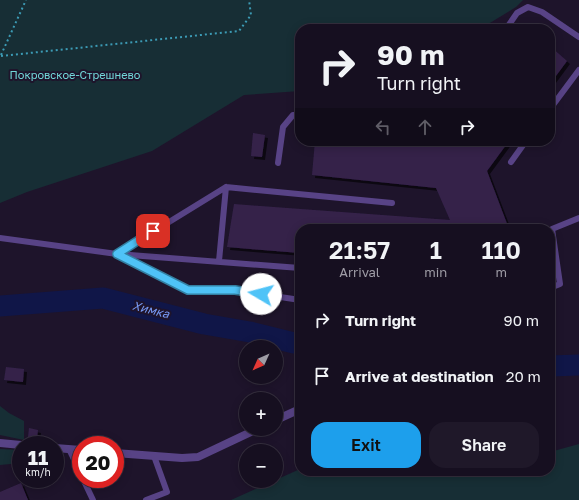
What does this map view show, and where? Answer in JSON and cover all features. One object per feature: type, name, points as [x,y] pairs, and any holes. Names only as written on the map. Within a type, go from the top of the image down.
[{"type":"street","points":[[283,417],[295,411]]},
{"type":"street","points":[[124,454],[182,458],[198,457],[242,436]]},
{"type":"street","points":[[0,443],[12,444]]},
{"type":"street","points":[[64,449],[72,449]]},
{"type":"lane","points":[[509,24],[517,13],[528,7],[542,12],[579,37]]},
{"type":"lane","points":[[555,102],[579,70]]},
{"type":"lane","points":[[278,164],[283,127],[293,115],[295,115]]},
{"type":"lane","points":[[511,162],[522,146]]},
{"type":"lane","points":[[117,254],[226,187],[392,203]]},
{"type":"lane","points":[[219,261],[226,187]]},
{"type":"lane","points":[[555,228],[579,218]]},
{"type":"lane","points":[[0,238],[117,254],[295,268]]},
{"type":"lane","points":[[555,250],[560,284],[555,286]]},
{"type":"lane","points":[[117,254],[188,290],[235,290],[295,299]]},
{"type":"lane","points":[[69,449],[72,455]]},
{"type":"lane","points":[[146,500],[167,492],[154,456]]},
{"type":"lane","points":[[87,488],[93,500]]},
{"type":"path","points":[[26,0],[1,56],[239,32],[251,15],[249,0]]},
{"type":"green space","name":"Покровское-Стрешнево","points":[[0,0],[523,0],[516,7],[488,24],[295,24],[295,91],[244,95],[152,151],[27,192],[0,203]]},
{"type":"green space","points":[[0,406],[24,421],[24,436],[12,436],[12,438],[0,435]]},
{"type":"green space","points":[[579,444],[579,500],[231,500],[258,488],[283,488],[283,477],[295,471],[295,476],[555,476],[555,451]]},
{"type":"green space","points":[[0,449],[12,450],[12,464],[0,465]]},
{"type":"building","points":[[555,50],[567,61],[555,77]]},
{"type":"building","points":[[253,133],[265,135],[262,157],[251,156]]},
{"type":"building","points":[[315,146],[505,146],[487,171],[507,224],[295,224],[295,253],[227,247],[234,204],[450,220],[436,188],[312,175]]},
{"type":"building","points":[[6,367],[24,369],[23,382],[4,380]]},
{"type":"building","points":[[29,428],[38,430],[37,436],[28,436]]},
{"type":"building","points":[[12,487],[23,488],[28,500],[0,500],[0,492]]},
{"type":"waterway","name":"Химка","points":[[0,306],[103,298],[204,324],[250,332],[295,343]]},
{"type":"waterway","name":"Химка","points":[[555,366],[579,365]]},
{"type":"route","points":[[153,231],[117,254],[188,290],[235,290],[261,294]]}]
